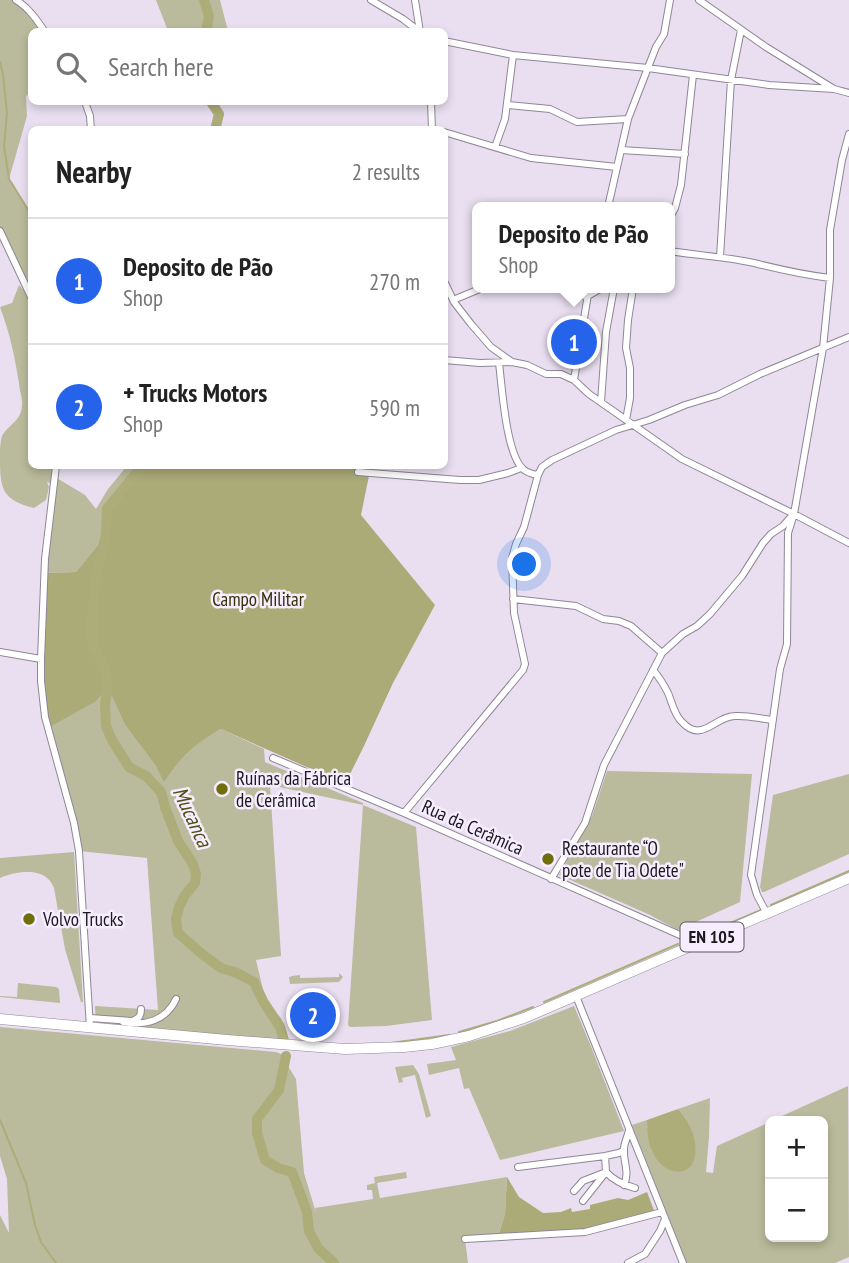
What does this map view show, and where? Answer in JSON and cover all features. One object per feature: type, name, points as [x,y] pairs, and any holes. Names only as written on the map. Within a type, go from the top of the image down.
[{"type":"main road","name":"EN 105","points":[[0,1019],[90,1023],[316,1048],[404,1047],[469,1036],[524,1018],[849,878]]},
{"type":"street","points":[[16,0],[23,4],[42,28]]},
{"type":"street","points":[[371,0],[415,28]]},
{"type":"street","points":[[415,0],[419,28]]},
{"type":"street","points":[[609,202],[628,120],[656,47],[664,34],[670,0]]},
{"type":"street","points":[[699,0],[708,3],[741,30],[834,89]]},
{"type":"street","points":[[720,257],[731,80],[741,30]]},
{"type":"street","points":[[448,42],[513,55],[648,68],[769,85],[834,89],[849,93]]},
{"type":"street","points":[[495,147],[508,105],[513,55]]},
{"type":"street","points":[[675,208],[681,186],[693,75]]},
{"type":"street","points":[[86,105],[91,126]]},
{"type":"street","points":[[431,105],[433,126]]},
{"type":"street","points":[[508,105],[550,109],[577,122],[628,120]]},
{"type":"street","points":[[448,133],[530,158],[617,167]]},
{"type":"street","points":[[767,914],[751,875],[780,669],[787,644],[788,533],[794,514],[823,348],[830,278],[830,230],[849,134]]},
{"type":"street","points":[[621,150],[685,154]]},
{"type":"street","points":[[0,231],[28,290]]},
{"type":"street","points":[[675,252],[720,257],[830,278]]},
{"type":"street","points":[[448,289],[453,300],[491,347],[512,362]]},
{"type":"street","points":[[453,300],[472,292]]},
{"type":"street","points":[[578,293],[586,297]]},
{"type":"street","points":[[574,380],[587,293]]},
{"type":"street","points":[[586,297],[593,293]]},
{"type":"street","points":[[601,402],[606,332],[613,293]]},
{"type":"street","points":[[626,420],[630,398],[630,368],[626,348],[632,293]]},
{"type":"street","points":[[404,813],[523,670],[525,656],[514,613],[512,558],[542,467],[616,430],[719,395],[760,374],[849,337]]},
{"type":"street","points":[[448,360],[512,362],[527,365],[546,374],[561,374],[574,380],[682,459],[849,543]]},
{"type":"street","points":[[499,363],[515,458],[521,468],[538,475]]},
{"type":"street","points":[[358,472],[479,480],[521,468]]},
{"type":"street","points":[[56,469],[45,559],[41,659],[45,717],[79,851],[90,1023],[132,1021],[138,1018],[141,1009]]},
{"type":"street","points":[[406,475],[407,469]]},
{"type":"street","points":[[551,879],[585,823],[604,765],[662,653],[710,614],[742,576],[763,543],[794,514]]},
{"type":"street","points":[[513,599],[576,606],[603,619],[619,621],[631,626],[662,653]]},
{"type":"street","points":[[0,652],[41,659]]},
{"type":"street","points":[[653,670],[682,722],[693,729],[703,731],[720,719],[734,715],[773,720]]},
{"type":"street","name":"Rua da Cerâmica","points":[[273,758],[698,943]]},
{"type":"street","points":[[576,996],[682,1263]]},
{"type":"street","points":[[123,1022],[155,1020],[167,1012],[176,999]]},
{"type":"street","points":[[624,1185],[627,1169],[624,1150],[629,1130]]},
{"type":"street","points":[[518,1167],[605,1156],[624,1150]]},
{"type":"street","points":[[605,1156],[606,1172],[609,1176],[635,1188]]},
{"type":"street","points":[[574,1191],[583,1181],[606,1172]]},
{"type":"street","points":[[583,1201],[606,1172]]},
{"type":"street","points":[[465,1239],[585,1232],[663,1215]]},
{"type":"street","points":[[628,1263],[645,1254],[660,1231],[663,1215]]},
{"type":"shaded area","points":[[0,0],[16,0],[42,28],[28,28],[27,116],[9,179],[28,211],[28,294],[0,231]]},
{"type":"shaded area","points":[[156,0],[220,0],[227,28],[167,28]]},
{"type":"shaded area","points":[[19,285],[28,295],[28,469],[56,469],[55,477],[85,495],[96,509],[125,469],[140,469],[107,509],[106,535],[76,572],[44,573],[53,484],[47,482],[49,487],[46,500],[34,508],[9,497],[2,485],[2,436],[17,419],[22,403],[12,348],[0,307],[12,303]]},
{"type":"shaded area","points":[[108,686],[125,725],[164,781],[195,744],[221,729],[264,749],[265,762],[363,803],[270,785],[281,956],[256,960],[266,1002],[281,1018],[287,1040],[96,1024],[95,1006],[158,1010],[147,858],[79,851],[48,728]]},
{"type":"shaded area","points":[[607,771],[752,774],[740,902],[678,930],[559,875],[592,816]]},
{"type":"shaded area","points":[[849,774],[849,854],[762,892],[760,887],[773,795]]},
{"type":"shaded area","points":[[363,805],[416,827],[432,1020],[386,1026],[348,1025]]},
{"type":"shaded area","points":[[74,852],[83,1002],[65,949],[51,883],[43,875],[31,872],[0,878],[0,858]]},
{"type":"shaded area","points":[[339,973],[343,977],[339,982],[290,984],[289,977],[292,976],[339,977]]},
{"type":"shaded area","points":[[18,983],[56,987],[59,989],[60,1003],[0,997],[17,997]]},
{"type":"shaded area","points":[[574,1006],[624,1131],[500,1160],[469,1088],[464,1089],[459,1068],[429,1075],[427,1064],[456,1060],[451,1047],[510,1031]]},
{"type":"shaded area","points":[[0,1027],[276,1052],[286,1056],[288,1066],[296,1079],[304,1173],[316,1213],[315,1208],[373,1199],[372,1190],[367,1190],[367,1185],[375,1183],[374,1177],[406,1172],[407,1178],[377,1183],[380,1198],[507,1177],[505,1214],[498,1237],[465,1239],[468,1263],[0,1263],[0,1215],[9,1233],[7,1179],[0,1156]]},
{"type":"shaded area","points":[[413,1065],[419,1074],[431,1116],[426,1118],[415,1075],[402,1078],[403,1082],[399,1083],[395,1067]]},
{"type":"shaded area","points":[[848,1086],[849,1257],[835,1263],[687,1263],[632,1125],[647,1120],[647,1128],[695,1149],[690,1127],[678,1109],[710,1098],[706,1172],[713,1173],[717,1146],[765,1124],[765,1242],[828,1242],[828,1116],[782,1116]]},
{"type":"shaded area","points":[[678,1109],[690,1125],[695,1143],[692,1164],[681,1172],[666,1168],[659,1162],[651,1149],[647,1128],[647,1120]]},
{"type":"green space","name":"Campo Militar","points":[[140,469],[370,469],[361,515],[435,605],[393,683],[345,784],[221,729],[189,751],[164,782],[155,765],[125,725],[108,687],[96,701],[48,728],[41,681],[44,573],[76,572],[106,535],[107,509]]},
{"type":"green space","points":[[507,1177],[519,1197],[543,1213],[561,1212],[571,1208],[572,1212],[590,1209],[590,1205],[618,1198],[628,1200],[647,1192],[655,1213],[585,1232],[498,1237],[505,1214]]},
{"type":"waterway","name":"Mucanca","points":[[204,0],[209,16],[207,28]]},
{"type":"waterway","points":[[0,62],[7,113],[4,146],[9,179],[28,210]]},
{"type":"waterway","name":"Mucanca","points":[[213,105],[219,114],[216,126]]},
{"type":"waterway","name":"Mucanca","points":[[140,469],[107,509],[106,535],[97,570],[92,643],[105,668],[108,686],[106,726],[129,767],[146,776],[161,792],[178,841],[193,864],[195,883],[179,907],[176,919],[178,933],[221,968],[254,982],[280,1027],[284,1040]]},
{"type":"waterway","points":[[771,905],[849,871]]},
{"type":"waterway","points":[[695,938],[761,910]]},
{"type":"waterway","points":[[544,1002],[678,944]]},
{"type":"waterway","points":[[459,1032],[533,1007]]},
{"type":"waterway","points":[[391,1043],[449,1035]]},
{"type":"waterway","name":"Mucanca","points":[[286,1056],[279,1090],[257,1119],[257,1133],[265,1160],[292,1172],[307,1212],[309,1231],[318,1248],[334,1263]]},
{"type":"waterway","points":[[0,1120],[26,1183],[41,1242],[56,1263]]},
{"type":"place","name":"Deposito de Pão","points":[[574,342]]},
{"type":"place","name":"Ruínas da Fábrica de Cerâmica","points":[[222,789]]},
{"type":"place","name":"Restaurante “O pote de Tia Odete\"","points":[[548,859]]},
{"type":"place","name":"Volvo Trucks","points":[[29,919]]},
{"type":"place","name":"+ Trucks Motors","points":[[313,1015]]}]
